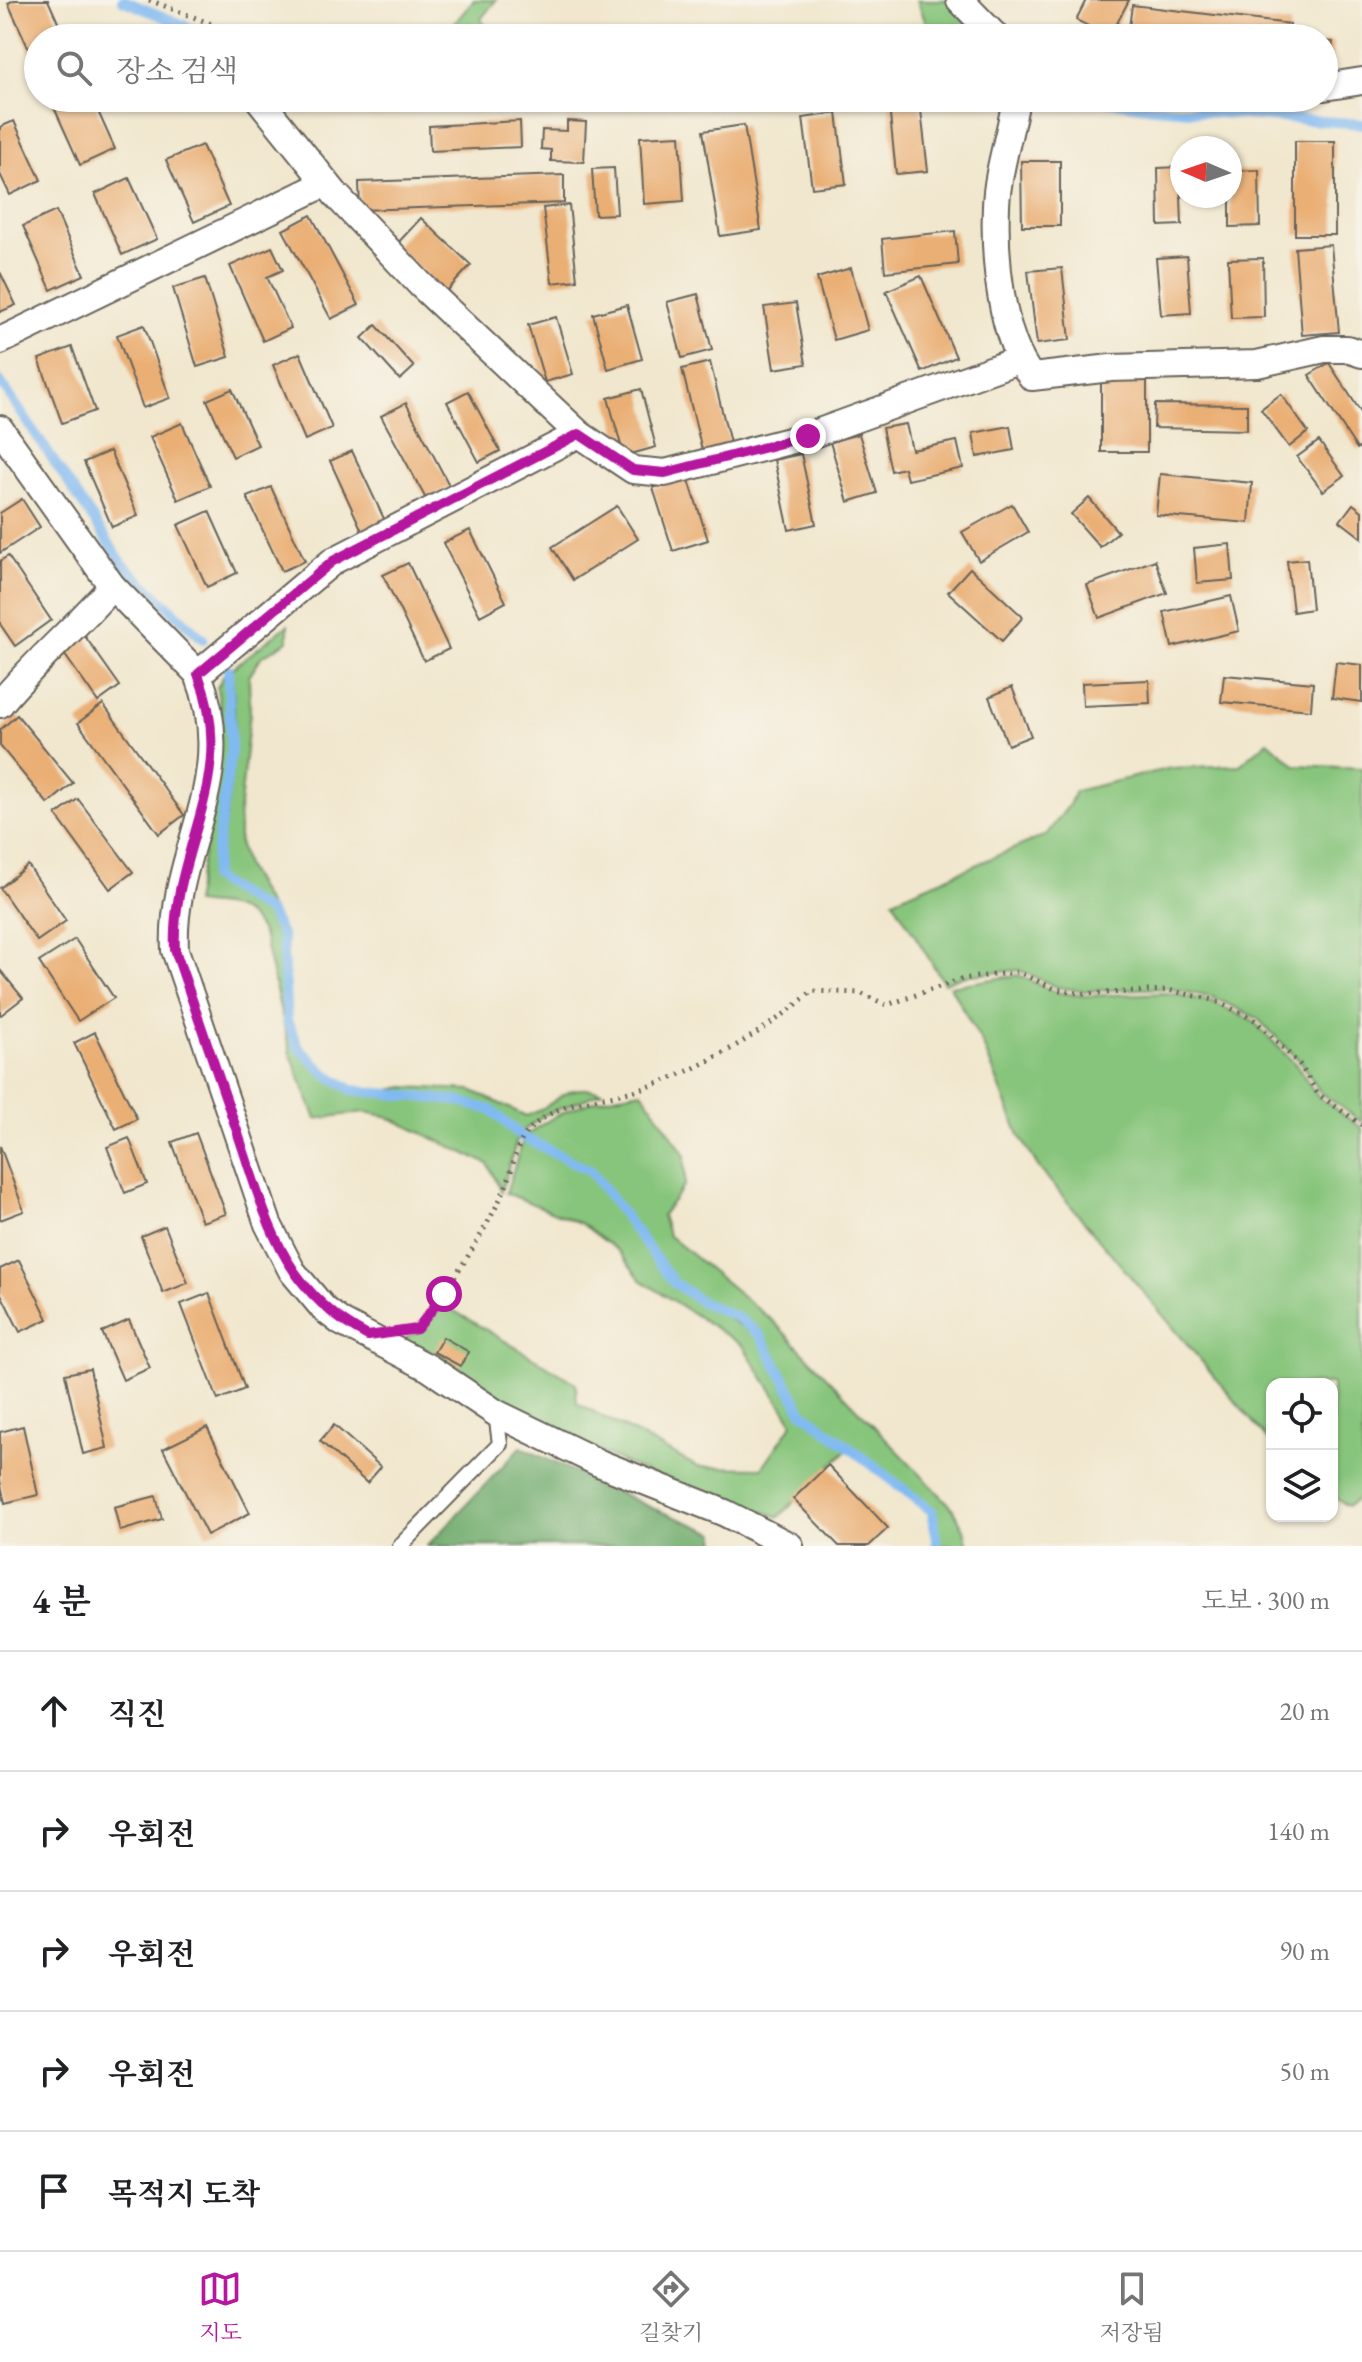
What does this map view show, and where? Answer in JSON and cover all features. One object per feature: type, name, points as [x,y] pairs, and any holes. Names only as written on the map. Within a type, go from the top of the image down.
[{"type":"street","points":[[960,0],[983,24]]},
{"type":"street","points":[[1338,85],[1362,81]]},
{"type":"street","points":[[269,112],[326,183],[420,284],[579,434],[633,470],[665,473],[808,436],[1018,360]]},
{"type":"street","points":[[1013,112],[996,205],[1002,299],[1018,360],[1032,377],[1111,368],[1257,364],[1324,349],[1347,349],[1362,354]]},
{"type":"street","points":[[0,341],[326,183]]},
{"type":"street","points":[[0,429],[112,586],[198,674],[211,717],[212,766],[177,905],[175,950],[257,1193],[279,1248],[324,1309],[429,1368],[496,1413],[599,1463],[725,1513],[790,1546]]},
{"type":"street","points":[[198,674],[333,561],[579,434]]},
{"type":"street","points":[[0,704],[35,662],[82,621],[112,586]]},
{"type":"lane","points":[[400,1546],[500,1444],[496,1413]]},
{"type":"path","points":[[149,0],[212,24]]},
{"type":"path","points":[[368,1336],[417,1329],[444,1294],[504,1192],[521,1136],[545,1117],[570,1104],[641,1089],[683,1074],[792,1010],[812,991],[860,993],[887,1005],[962,979],[1018,972],[1055,989],[1084,994],[1168,990],[1214,1000],[1255,1020],[1300,1065],[1318,1094],[1362,1125]]},
{"type":"green space","points":[[474,0],[496,0],[481,19],[484,24],[454,24]]},
{"type":"green space","points":[[917,0],[946,0],[969,24],[925,24]]},
{"type":"green space","points":[[288,625],[288,641],[261,657],[249,677],[250,712],[239,815],[239,842],[246,866],[271,911],[216,877],[234,747],[231,669]]},
{"type":"green space","points":[[226,670],[228,748],[211,879],[268,915],[279,937],[285,1021],[296,1049],[323,1075],[351,1093],[457,1104],[490,1113],[518,1137],[501,1191],[488,1164],[386,1116],[364,1112],[316,1119],[291,1056],[264,938],[258,927],[251,918],[236,909],[194,903],[214,799],[221,716],[217,688]]},
{"type":"green space","points":[[1268,741],[1295,765],[1362,768],[1362,1122],[1320,1092],[1302,1063],[1257,1018],[1215,998],[1168,988],[1084,991],[1057,987],[1019,970],[962,976],[944,983],[893,900],[1046,835],[1069,805],[1075,791],[1171,768],[1240,765]]},
{"type":"green space","points":[[1018,975],[1055,992],[1084,996],[1168,993],[1213,1002],[1254,1022],[1298,1067],[1317,1096],[1362,1128],[1362,1496],[1348,1506],[1338,1500],[1338,1378],[1266,1378],[1266,1438],[1039,1168],[1019,1135],[983,1045],[950,986]]},
{"type":"green space","points":[[405,1087],[471,1090],[526,1116],[578,1089],[603,1092],[544,1115],[521,1133],[492,1108],[458,1098],[379,1092]]},
{"type":"green space","points":[[642,1091],[685,1155],[685,1185],[662,1215],[668,1235],[775,1323],[951,1506],[964,1529],[968,1546],[940,1546],[934,1510],[804,1409],[762,1333],[739,1316],[701,1299],[674,1279],[592,1169],[526,1136],[553,1118],[581,1105]]},
{"type":"green space","points":[[523,1140],[589,1172],[671,1283],[757,1336],[800,1412],[848,1449],[779,1517],[643,1471],[535,1424],[499,1399],[400,1342],[418,1331],[444,1305],[576,1383],[577,1403],[698,1467],[762,1468],[793,1423],[743,1346],[641,1280],[618,1251],[582,1224],[506,1193]]},
{"type":"green space","points":[[521,1447],[652,1508],[716,1533],[715,1546],[427,1546]]},
{"type":"building","points":[[14,0],[48,0],[59,24],[24,24],[24,38],[8,3]]},
{"type":"building","points":[[1086,0],[1129,0],[1117,24],[1084,24],[1076,20]]},
{"type":"building","points":[[1132,5],[1290,24],[1129,24]]},
{"type":"building","points":[[56,112],[98,112],[115,149],[80,165]]},
{"type":"building","points":[[890,112],[921,112],[928,171],[896,174]]},
{"type":"building","points":[[837,113],[846,184],[812,188],[803,118]]},
{"type":"building","points":[[14,121],[41,180],[10,195],[0,174],[0,127]]},
{"type":"building","points":[[520,121],[521,147],[430,151],[429,126]]},
{"type":"building","points":[[567,121],[586,122],[584,162],[551,161],[551,150],[541,149],[542,130],[567,131]]},
{"type":"building","points":[[744,125],[761,230],[720,236],[703,131]]},
{"type":"building","points":[[680,135],[684,201],[644,204],[640,137]]},
{"type":"building","points":[[1295,141],[1335,141],[1335,235],[1295,235]]},
{"type":"building","points":[[202,145],[229,206],[194,222],[166,160]]},
{"type":"building","points":[[1021,161],[1060,161],[1060,226],[1022,226]]},
{"type":"building","points":[[1170,167],[1170,208],[1181,208],[1182,225],[1159,226],[1158,168]]},
{"type":"building","points":[[614,168],[617,214],[595,215],[592,169]]},
{"type":"building","points":[[1259,170],[1260,226],[1230,227],[1230,208],[1242,208],[1242,171]]},
{"type":"building","points":[[564,175],[564,203],[360,210],[359,182]]},
{"type":"building","points":[[129,178],[157,239],[122,255],[95,194]]},
{"type":"building","points":[[569,205],[577,280],[552,283],[543,208]]},
{"type":"building","points":[[56,211],[84,275],[51,290],[23,226]]},
{"type":"building","points":[[311,215],[359,305],[331,319],[283,230]]},
{"type":"building","points":[[421,218],[471,265],[445,293],[395,246]]},
{"type":"building","points":[[955,231],[958,264],[885,272],[882,239]]},
{"type":"building","points":[[1331,245],[1339,332],[1302,335],[1295,248]]},
{"type":"building","points":[[272,247],[283,270],[267,277],[291,328],[263,341],[230,266]]},
{"type":"building","points":[[1187,256],[1191,313],[1161,315],[1156,258]]},
{"type":"building","points":[[1263,258],[1264,317],[1231,318],[1228,259]]},
{"type":"building","points":[[851,268],[868,330],[834,340],[817,278]]},
{"type":"building","points":[[1062,268],[1070,340],[1037,344],[1028,271]]},
{"type":"building","points":[[0,272],[16,305],[0,312]]},
{"type":"building","points":[[921,276],[956,357],[922,372],[886,291]]},
{"type":"building","points":[[205,278],[229,357],[197,367],[173,288]]},
{"type":"building","points":[[698,294],[712,350],[682,358],[667,302]]},
{"type":"building","points":[[796,303],[806,364],[774,369],[764,307]]},
{"type":"building","points":[[627,305],[642,359],[608,369],[593,314]]},
{"type":"building","points":[[556,317],[573,374],[545,382],[528,325]]},
{"type":"building","points":[[144,325],[170,398],[143,408],[117,335]]},
{"type":"building","points":[[376,325],[414,367],[400,380],[362,338]]},
{"type":"building","points":[[72,347],[95,411],[62,423],[39,359]]},
{"type":"building","points":[[300,353],[332,428],[305,440],[273,365]]},
{"type":"building","points":[[710,362],[731,447],[703,454],[682,369]]},
{"type":"building","points":[[1329,363],[1362,414],[1362,446],[1357,449],[1309,375]]},
{"type":"building","points":[[1101,379],[1147,379],[1147,452],[1101,452]]},
{"type":"building","points":[[232,389],[258,445],[233,457],[207,400]]},
{"type":"building","points":[[641,389],[656,447],[624,456],[608,398]]},
{"type":"building","points":[[468,391],[500,451],[479,462],[447,402]]},
{"type":"building","points":[[1281,394],[1308,432],[1289,447],[1261,409]]},
{"type":"building","points":[[406,403],[450,487],[426,499],[381,416]]},
{"type":"building","points":[[1155,404],[1247,405],[1247,430],[1154,428]]},
{"type":"building","points":[[182,423],[210,486],[178,500],[150,437]]},
{"type":"building","points":[[906,424],[912,450],[957,441],[963,468],[907,480],[904,468],[891,471],[882,428]]},
{"type":"building","points":[[1010,426],[1014,450],[977,457],[973,433]]},
{"type":"building","points":[[859,434],[877,493],[848,502],[830,442]]},
{"type":"building","points":[[1319,441],[1344,476],[1323,491],[1297,457]]},
{"type":"building","points":[[110,451],[138,516],[112,527],[84,462]]},
{"type":"building","points":[[352,451],[386,523],[363,533],[330,461]]},
{"type":"building","points":[[801,454],[816,524],[789,530],[774,460]]},
{"type":"building","points":[[1160,474],[1252,483],[1249,523],[1156,515]]},
{"type":"building","points":[[688,477],[708,540],[673,551],[653,488]]},
{"type":"building","points":[[271,487],[305,561],[282,571],[247,497]]},
{"type":"building","points":[[1089,498],[1118,532],[1100,547],[1071,514]]},
{"type":"building","points":[[22,499],[40,527],[0,553],[0,513]]},
{"type":"building","points":[[1012,504],[1028,532],[979,561],[962,532]]},
{"type":"building","points":[[1353,504],[1362,511],[1362,538],[1340,521]]},
{"type":"building","points":[[617,506],[638,539],[573,580],[552,547]]},
{"type":"building","points":[[209,511],[237,573],[207,587],[178,525]]},
{"type":"building","points":[[470,530],[506,602],[480,616],[443,543]]},
{"type":"building","points":[[1230,544],[1233,580],[1197,583],[1194,548]]},
{"type":"building","points":[[8,556],[51,620],[15,646],[0,624],[0,561]]},
{"type":"building","points":[[1307,559],[1312,609],[1293,612],[1287,561]]},
{"type":"building","points":[[1155,560],[1167,593],[1099,618],[1087,585]]},
{"type":"building","points":[[408,563],[449,649],[424,661],[383,575]]},
{"type":"building","points":[[970,568],[1023,617],[1002,641],[948,592]]},
{"type":"building","points":[[1231,596],[1239,631],[1172,647],[1164,612]]},
{"type":"building","points":[[82,632],[120,686],[98,702],[60,648]]},
{"type":"building","points":[[1336,662],[1362,665],[1362,702],[1332,698]]},
{"type":"building","points":[[1224,675],[1313,683],[1311,710],[1221,702]]},
{"type":"building","points":[[1149,680],[1150,703],[1083,706],[1082,683]]},
{"type":"building","points":[[1012,687],[1031,736],[1008,745],[989,697]]},
{"type":"building","points":[[103,704],[184,815],[159,834],[78,723]]},
{"type":"building","points":[[17,715],[73,783],[48,804],[0,746],[0,730]]},
{"type":"building","points":[[78,799],[133,872],[110,889],[56,815]]},
{"type":"building","points":[[28,865],[66,921],[37,941],[0,888]]},
{"type":"building","points":[[75,939],[114,998],[78,1021],[39,962]]},
{"type":"building","points":[[0,970],[23,998],[1,1015],[0,1014]]},
{"type":"building","points":[[95,1032],[137,1119],[116,1129],[74,1043]]},
{"type":"building","points":[[196,1133],[226,1214],[202,1222],[172,1142]]},
{"type":"building","points":[[129,1138],[147,1184],[125,1193],[107,1147]]},
{"type":"building","points":[[0,1146],[24,1211],[0,1220]]},
{"type":"building","points":[[165,1226],[188,1283],[163,1293],[141,1236]]},
{"type":"building","points":[[19,1260],[48,1319],[20,1332],[0,1292],[0,1269]]},
{"type":"building","points":[[209,1293],[245,1389],[218,1400],[181,1304]]},
{"type":"building","points":[[129,1320],[150,1368],[123,1380],[102,1332]]},
{"type":"building","points":[[443,1337],[469,1352],[460,1366],[434,1352]]},
{"type":"building","points":[[90,1369],[107,1448],[83,1454],[65,1374]]},
{"type":"building","points":[[334,1425],[381,1467],[367,1483],[320,1441]]},
{"type":"building","points":[[23,1426],[38,1495],[5,1503],[0,1481],[0,1432]]},
{"type":"building","points":[[207,1427],[250,1513],[207,1535],[163,1449]]},
{"type":"building","points":[[828,1465],[888,1528],[869,1546],[839,1546],[793,1499]]},
{"type":"building","points":[[156,1496],[162,1519],[120,1531],[114,1507]]},
{"type":"waterway","points":[[122,0],[181,24]]},
{"type":"waterway","points":[[1205,112],[1362,124]]},
{"type":"waterway","points":[[0,381],[123,564],[203,639]]},
{"type":"waterway","points":[[228,669],[231,749],[213,878],[270,913],[282,936],[287,1021],[299,1048],[325,1073],[352,1090],[457,1101],[491,1110],[521,1136],[591,1171],[673,1282],[700,1301],[738,1318],[760,1335],[802,1411],[932,1511],[937,1546]]},
{"type":"route","points":[[444,1294],[417,1329],[368,1336],[324,1309],[292,1271],[268,1224],[175,950],[177,905],[212,766],[211,717],[198,674],[333,561],[579,434],[633,470],[665,473],[808,436]]}]
